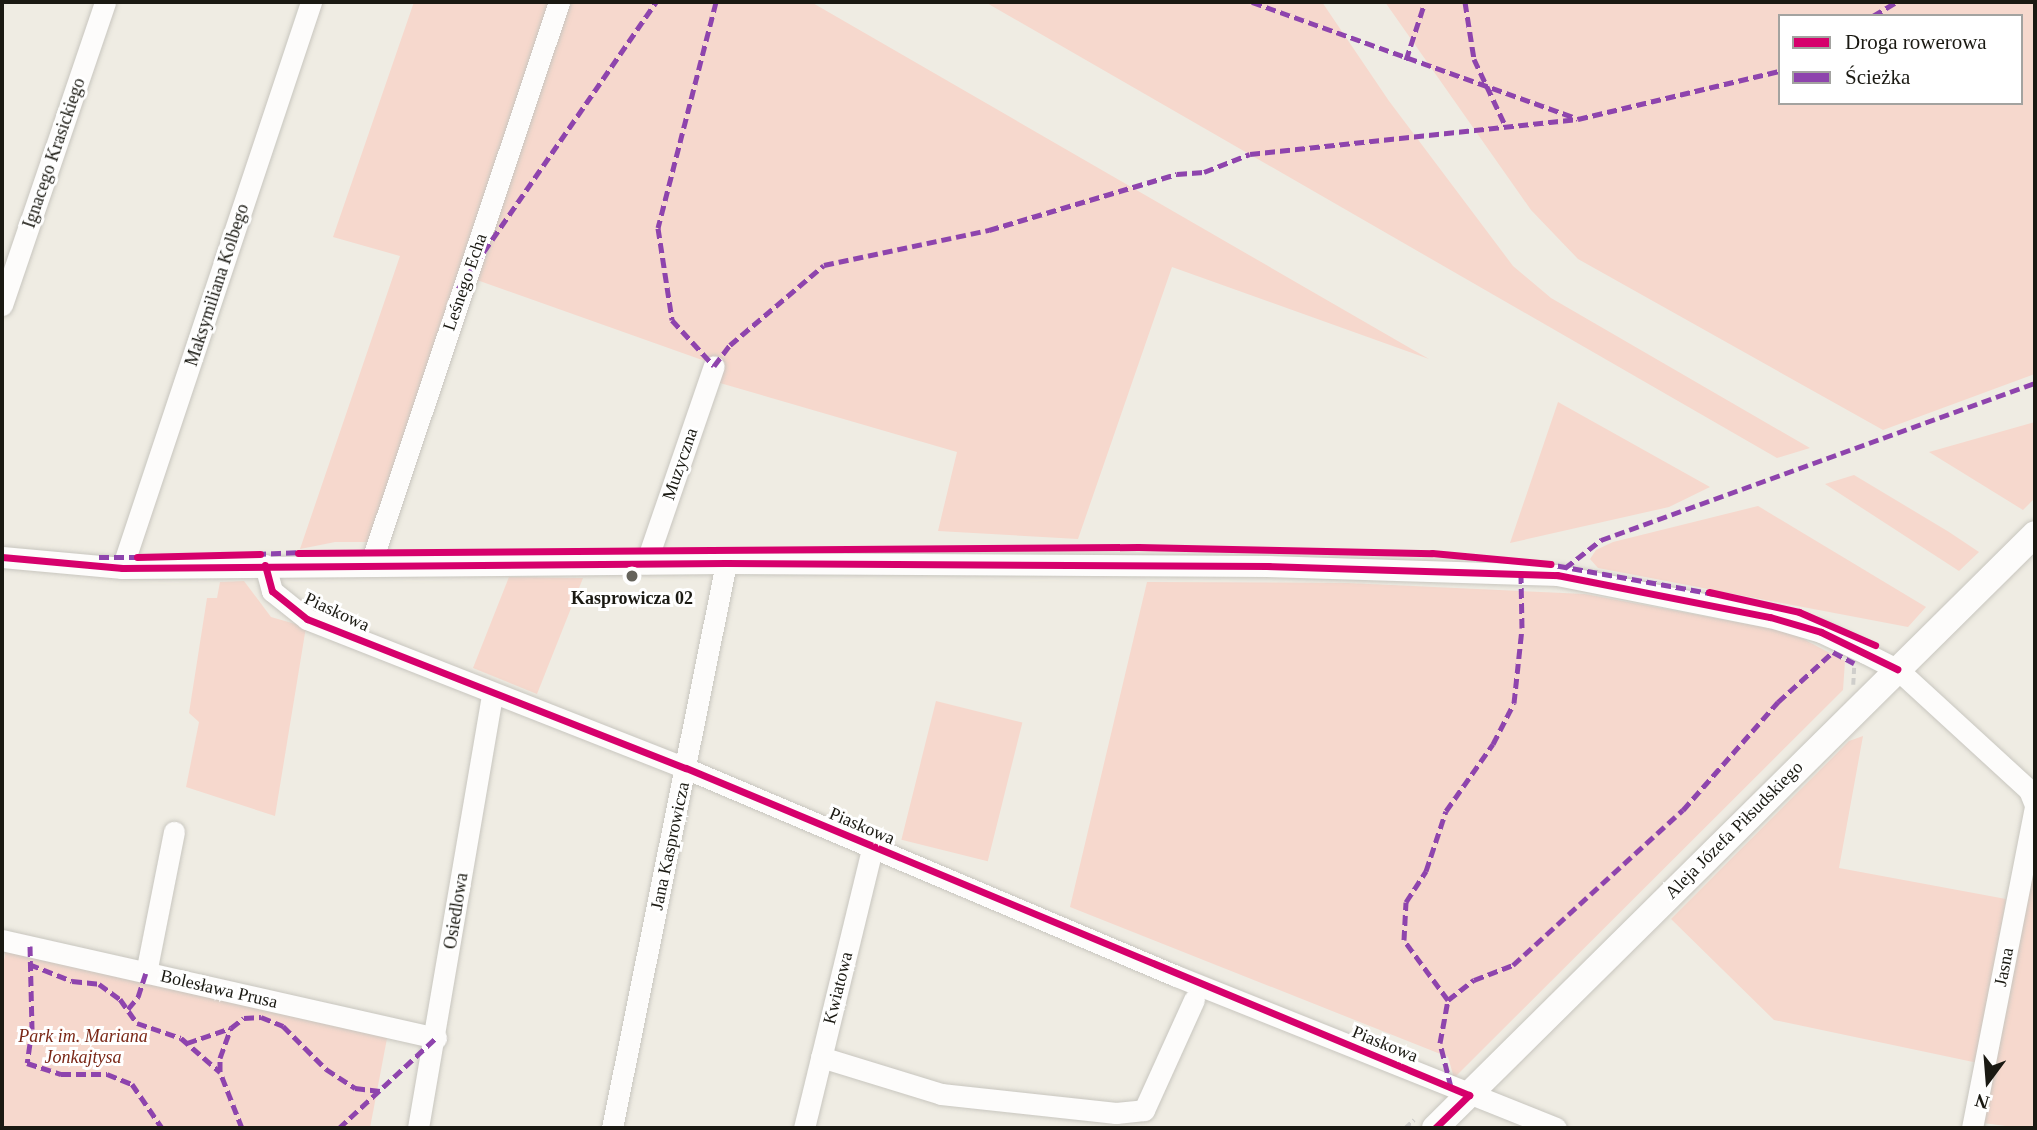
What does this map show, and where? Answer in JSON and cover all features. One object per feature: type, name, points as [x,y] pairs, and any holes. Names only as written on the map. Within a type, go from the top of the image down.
[{"type":"main road","name":"Aleja Józefa Piłsudskiego","points":[[1435,1128],[2035,534]]},
{"type":"street","name":"Ignacego Krasickiego","points":[[2,305],[105,2]]},
{"type":"street","name":"Maksymiliana Kolbego","points":[[122,568],[311,2]]},
{"type":"street","name":"Leśnego Echa","points":[[371,563],[559,2]]},
{"type":"street","name":"Muzyczna","points":[[646,563],[714,366]]},
{"type":"street","name":"Jasna","points":[[2,557],[122,568],[371,563],[726,562],[1269,565],[1557,575],[1770,617],[1821,632],[1897,669],[2029,790],[2035,806],[1972,1128]]},
{"type":"street","name":"Jana Kasprowicza","points":[[612,1128],[726,562]]},
{"type":"street","name":"Piaskowa","points":[[265,565],[272,591],[307,619],[492,694],[686,768],[872,848],[1469,1095],[1556,1128]]},
{"type":"street","name":"Osiedlowa","points":[[418,1128],[436,1038],[492,694]]},
{"type":"street","points":[[146,973],[174,832]]},
{"type":"street","name":"Kwiatowa","points":[[804,1128],[872,848]]},
{"type":"street","name":"Bolesława Prusa","points":[[2,940],[436,1038]]},
{"type":"street","points":[[821,1057],[941,1094],[1116,1113],[1144,1110],[1194,1000]]},
{"type":"green space","points":[[414,2],[554,2],[373,542],[335,542],[300,549],[400,256],[333,237]]},
{"type":"green space","points":[[566,2],[811,2],[1429,359],[1172,267],[1078,539],[938,531],[957,452],[720,383],[705,361],[474,279]]},
{"type":"green space","points":[[985,2],[1322,2],[1389,101],[1513,266],[1551,298],[1810,448],[1777,458]]},
{"type":"green space","points":[[1385,2],[2035,2],[2035,374],[1883,430],[1578,259],[1531,210]]},
{"type":"green space","points":[[1558,402],[1710,487],[1669,507],[1510,543]]},
{"type":"green space","points":[[2035,422],[2035,498],[2023,510],[1929,452]]},
{"type":"green space","points":[[1854,475],[1979,552],[1959,571],[1825,484]]},
{"type":"green space","points":[[1758,506],[1926,607],[1908,627],[1598,568],[1590,559],[1596,550],[1613,542]]},
{"type":"green space","points":[[509,577],[583,578],[537,694],[473,668]]},
{"type":"green space","points":[[244,581],[271,617],[306,627],[275,816],[186,787],[199,722],[189,713],[207,598],[217,598],[220,582]]},
{"type":"green space","points":[[1147,582],[1348,583],[1585,594],[1790,632],[1845,661],[1843,690],[1454,1078],[1448,1057],[1070,907]]},
{"type":"green space","points":[[936,701],[1022,723],[988,861],[901,840]]},
{"type":"green space","points":[[1863,736],[1839,868],[2006,899],[1978,1063],[1774,1020],[1671,919],[1849,741]]},
{"type":"green space","points":[[2035,842],[2035,1128],[2021,1128],[1983,1123]]},
{"type":"green space","name":"Park im. Mariana Jonkajtysa","points":[[6,949],[388,1033],[370,1128],[2,1128],[2,972]]},
{"type":"marked path","points":[[458,289],[656,2]]},
{"type":"marked path","points":[[716,2],[658,228],[672,320],[714,366],[730,345],[824,265],[989,230],[1177,174],[1204,172],[1250,154],[1578,119]]},
{"type":"marked path","points":[[1252,2],[1578,119],[1778,71]]},
{"type":"marked path","points":[[1406,60],[1425,2]]},
{"type":"marked path","points":[[1465,2],[1474,59],[1506,127]]},
{"type":"marked path","points":[[1876,14],[1896,2]]},
{"type":"marked path","points":[[1565,568],[1601,540],[2035,383]]},
{"type":"marked path","points":[[256,554],[302,552]]},
{"type":"marked path","points":[[99,557],[141,557]]},
{"type":"marked path","points":[[1543,563],[1716,594]]},
{"type":"marked path","points":[[1448,1000],[1404,940],[1406,902],[1426,871],[1446,811],[1493,744],[1514,703],[1522,628],[1521,574]]},
{"type":"marked path","points":[[1451,1087],[1440,1043],[1448,1000],[1474,980],[1513,965],[1683,810],[1778,702],[1833,652],[1854,663]]},
{"type":"marked path","points":[[30,946],[32,1029],[27,1063],[61,1074],[107,1074],[132,1084],[162,1128]]},
{"type":"marked path","points":[[29,964],[72,981],[99,984],[120,999],[137,1023],[181,1038],[220,1072]]},
{"type":"marked path","points":[[128,1009],[138,997],[146,973]]},
{"type":"marked path","points":[[242,1128],[220,1072],[220,1058],[231,1028],[244,1018],[261,1017],[283,1026],[326,1069],[355,1088],[380,1091]]},
{"type":"marked path","points":[[187,1043],[231,1028]]},
{"type":"marked path","points":[[339,1128],[436,1038]]},
{"type":"cycle path","points":[[298,553],[1138,547],[1432,553],[1550,564]]},
{"type":"cycle path","points":[[137,557],[260,554]]},
{"type":"cycle path","points":[[2,557],[122,568],[726,563],[1269,566],[1557,575],[1770,617],[1821,632],[1897,669]]},
{"type":"cycle path","points":[[265,565],[272,591],[307,619],[686,768],[1469,1095],[1435,1128]]},
{"type":"cycle path","points":[[1709,592],[1799,612],[1875,645]]},
{"type":"place","name":"Kasprowicza 02","points":[[632,576]]}]
